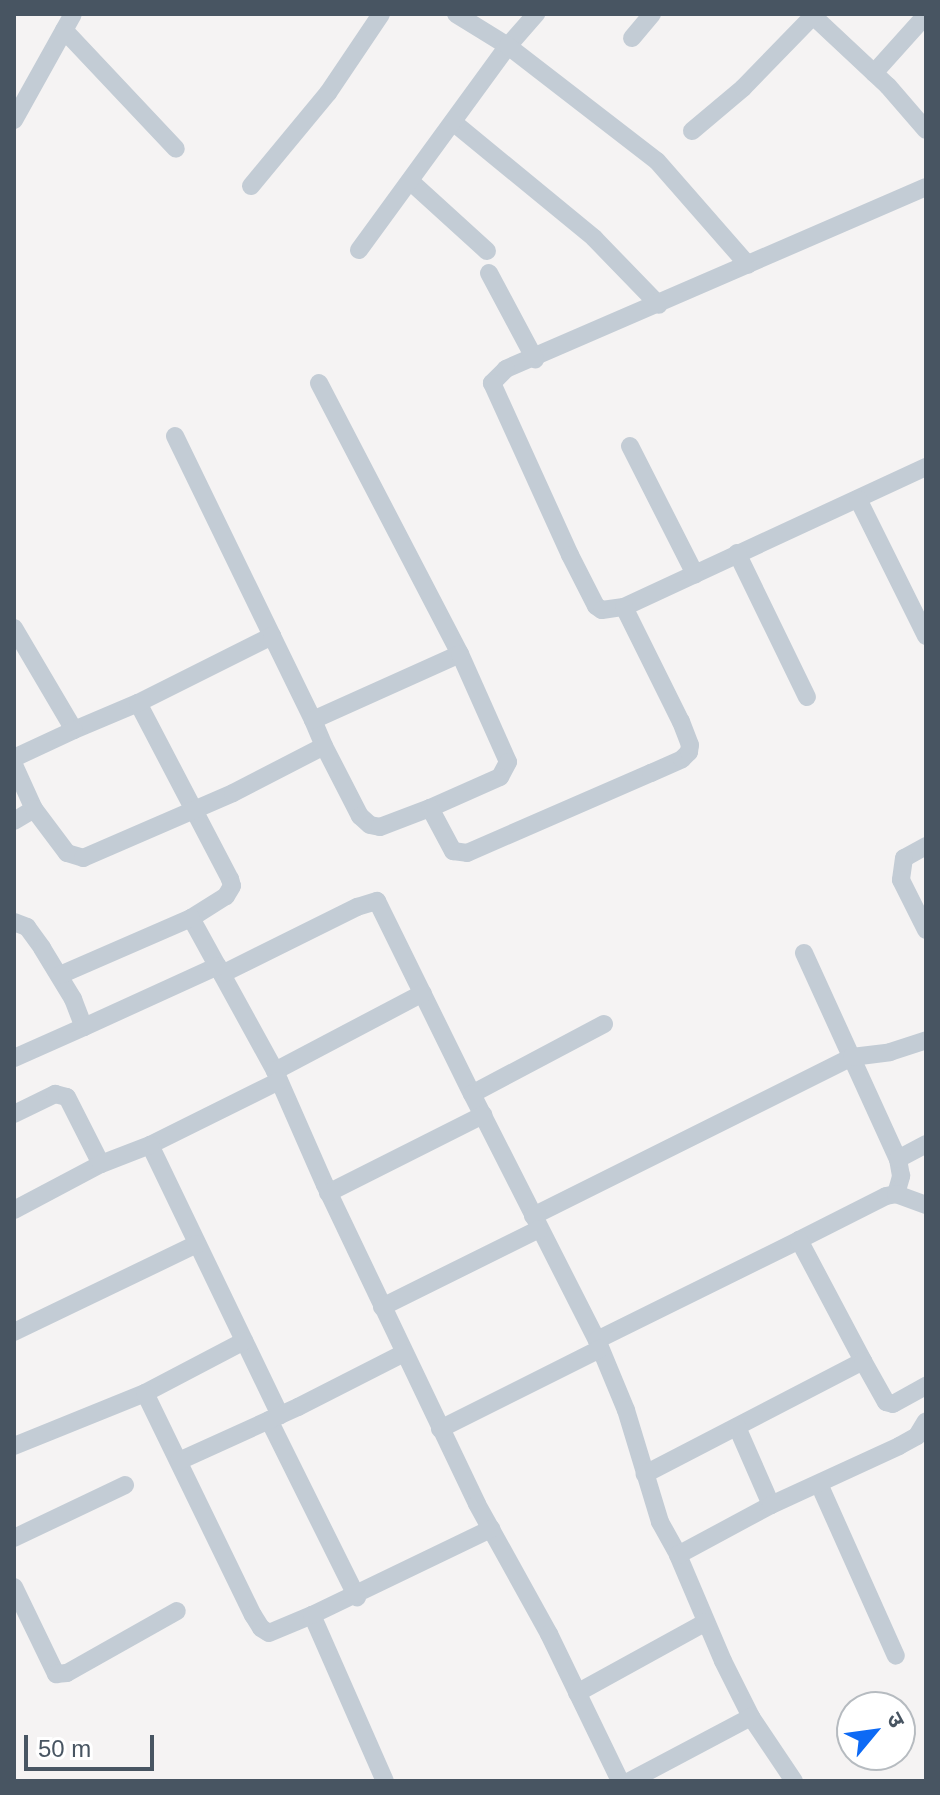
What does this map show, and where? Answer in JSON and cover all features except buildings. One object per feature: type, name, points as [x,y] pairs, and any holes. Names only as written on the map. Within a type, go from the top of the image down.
[{"type":"street","points":[[251,186],[328,93],[381,14]]},
{"type":"street","points":[[456,14],[508,46],[657,161],[748,265]]},
{"type":"street","points":[[359,250],[508,46],[536,14]]},
{"type":"street","points":[[632,38],[652,14]]},
{"type":"street","points":[[692,131],[743,88],[812,15],[912,111],[926,130]]},
{"type":"street","points":[[874,73],[926,15]]},
{"type":"street","points":[[14,120],[69,22],[176,149]]},
{"type":"street","points":[[912,111],[926,97]]},
{"type":"street","points":[[453,122],[594,238],[659,305]]},
{"type":"street","points":[[410,181],[487,251]]},
{"type":"street","points":[[926,187],[496,376],[492,383],[596,606],[611,611],[926,467]]},
{"type":"street","points":[[489,273],[535,359]]},
{"type":"street","points":[[175,436],[360,816],[370,825],[380,827],[500,777],[508,762],[460,654],[319,383]]},
{"type":"street","points":[[630,446],[695,574]]},
{"type":"street","points":[[858,499],[926,636]]},
{"type":"street","points":[[737,553],[807,697]]},
{"type":"street","points":[[430,808],[453,851],[467,853],[682,759],[690,745],[652,659],[624,607]]},
{"type":"street","points":[[14,628],[74,730]]},
{"type":"street","points":[[14,758],[138,703],[272,636]]},
{"type":"street","points":[[313,720],[460,654]]},
{"type":"street","points":[[60,975],[191,918],[226,896],[232,886],[138,703]]},
{"type":"street","points":[[14,765],[34,809],[67,853],[83,858],[193,811],[324,746]]},
{"type":"street","points":[[14,821],[34,809]]},
{"type":"street","points":[[926,846],[904,858],[901,880],[926,930]]},
{"type":"street","points":[[14,1058],[220,970],[357,907],[377,901],[599,1345],[626,1410],[660,1522],[751,1717],[794,1781]]},
{"type":"street","points":[[191,918],[277,1076],[328,1193],[440,1429],[620,1781]]},
{"type":"street","points":[[14,922],[27,927],[60,975],[84,1027]]},
{"type":"street","points":[[804,953],[898,1159],[901,1176],[896,1194]]},
{"type":"street","points":[[14,1210],[101,1164],[150,1145],[423,993]]},
{"type":"street","points":[[472,1094],[604,1024]]},
{"type":"street","points":[[382,1307],[536,1222],[852,1057],[890,1052],[926,1040]]},
{"type":"street","points":[[14,1114],[55,1094],[67,1097],[101,1164]]},
{"type":"street","points":[[328,1193],[483,1115]]},
{"type":"street","points":[[898,1159],[926,1144]]},
{"type":"street","points":[[150,1145],[244,1341],[274,1418],[357,1597]]},
{"type":"street","points":[[440,1429],[799,1240],[896,1194],[926,1205]]},
{"type":"street","points":[[678,1555],[771,1505],[917,1436],[926,1418],[922,1388],[893,1404],[886,1402],[799,1240]]},
{"type":"street","points":[[14,1332],[197,1244]]},
{"type":"street","points":[[14,1446],[145,1393],[244,1341]]},
{"type":"street","points":[[179,1461],[404,1353]]},
{"type":"street","points":[[645,1474],[863,1361]]},
{"type":"street","points":[[145,1393],[261,1628],[269,1633],[357,1597],[491,1529]]},
{"type":"street","points":[[737,1427],[771,1505]]},
{"type":"street","points":[[819,1484],[896,1656]]},
{"type":"street","points":[[14,1538],[125,1485]]},
{"type":"street","points":[[14,1587],[56,1674],[67,1673],[177,1611]]},
{"type":"street","points":[[312,1615],[385,1781]]},
{"type":"street","points":[[577,1693],[706,1622]]},
{"type":"street","points":[[630,1781],[751,1717]]}]
